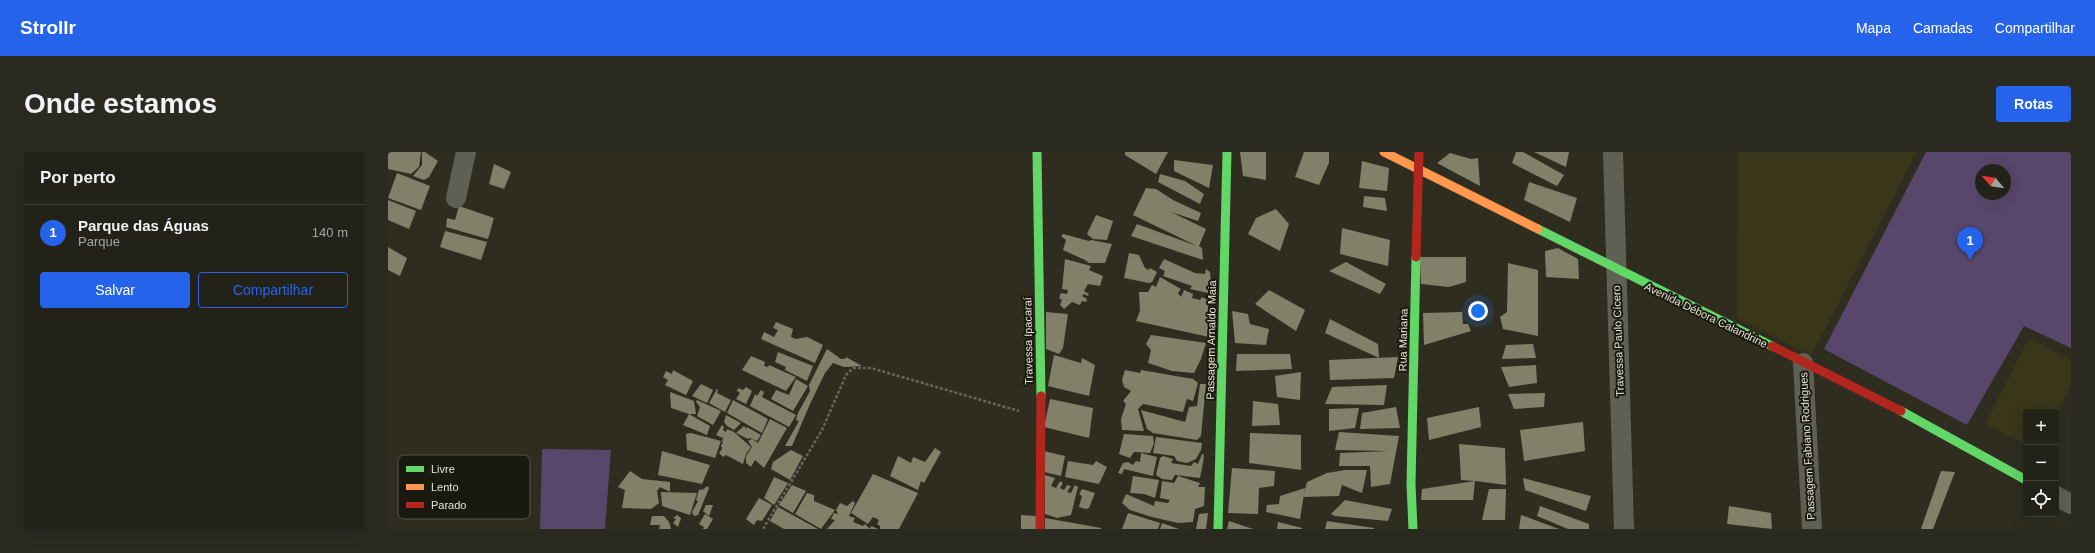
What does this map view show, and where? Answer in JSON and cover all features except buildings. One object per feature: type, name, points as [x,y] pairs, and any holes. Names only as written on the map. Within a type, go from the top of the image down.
[{"type":"street","points":[[456,198],[466,152]]},
{"type":"street","name":"Travessa Ipacaraí","points":[[1037,152],[1041,418],[1040,529]]},
{"type":"street","name":"Passagem Arnaldo Maia","points":[[1218,529],[1227,152]]},
{"type":"street","name":"Avenida Débora Calandrine","points":[[1384,152],[1616,270],[1888,404],[2023,478]]},
{"type":"street","name":"Rua Mariana","points":[[1413,529],[1411,484],[1419,152]]},
{"type":"street","name":"Travessa Paulo Cícero","points":[[1613,152],[1624,529]]},
{"type":"street","name":"Passagem Fabiano Rodrigues","points":[[1803,363],[1812,529]]},
{"type":"street","points":[[2059,498],[2071,504]]},
{"type":"path","points":[[763,529],[822,430],[846,375],[853,368],[871,368],[1041,418]]},
{"type":"shaded area","points":[[1738,152],[1917,152],[1811,356],[1737,318]]},
{"type":"shaded area","points":[[1926,152],[2071,152],[2071,348],[2024,326],[1967,425],[1824,349]]},
{"type":"shaded area","points":[[2029,338],[2071,360],[2071,384],[2059,409],[2023,409],[2023,443],[1985,424]]},
{"type":"shaded area","points":[[542,449],[611,450],[605,529],[540,529]]},
{"type":"traffic: fast","points":[[1037,152],[1041,396]]},
{"type":"traffic: fast","points":[[1218,529],[1227,152]]},
{"type":"traffic: fast","points":[[1538,229],[1772,346]]},
{"type":"traffic: fast","points":[[1413,529],[1411,484],[1416,257]]},
{"type":"traffic: fast","points":[[1901,411],[2023,478]]},
{"type":"traffic: slow","points":[[1384,152],[1538,229]]},
{"type":"traffic: jam","points":[[1416,257],[1419,152]]},
{"type":"traffic: jam","points":[[1772,346],[1901,411]]},
{"type":"traffic: jam","points":[[1040,529],[1041,396]]},
{"type":"place","name":"Parque das Águas","points":[[1970,260]]}]
